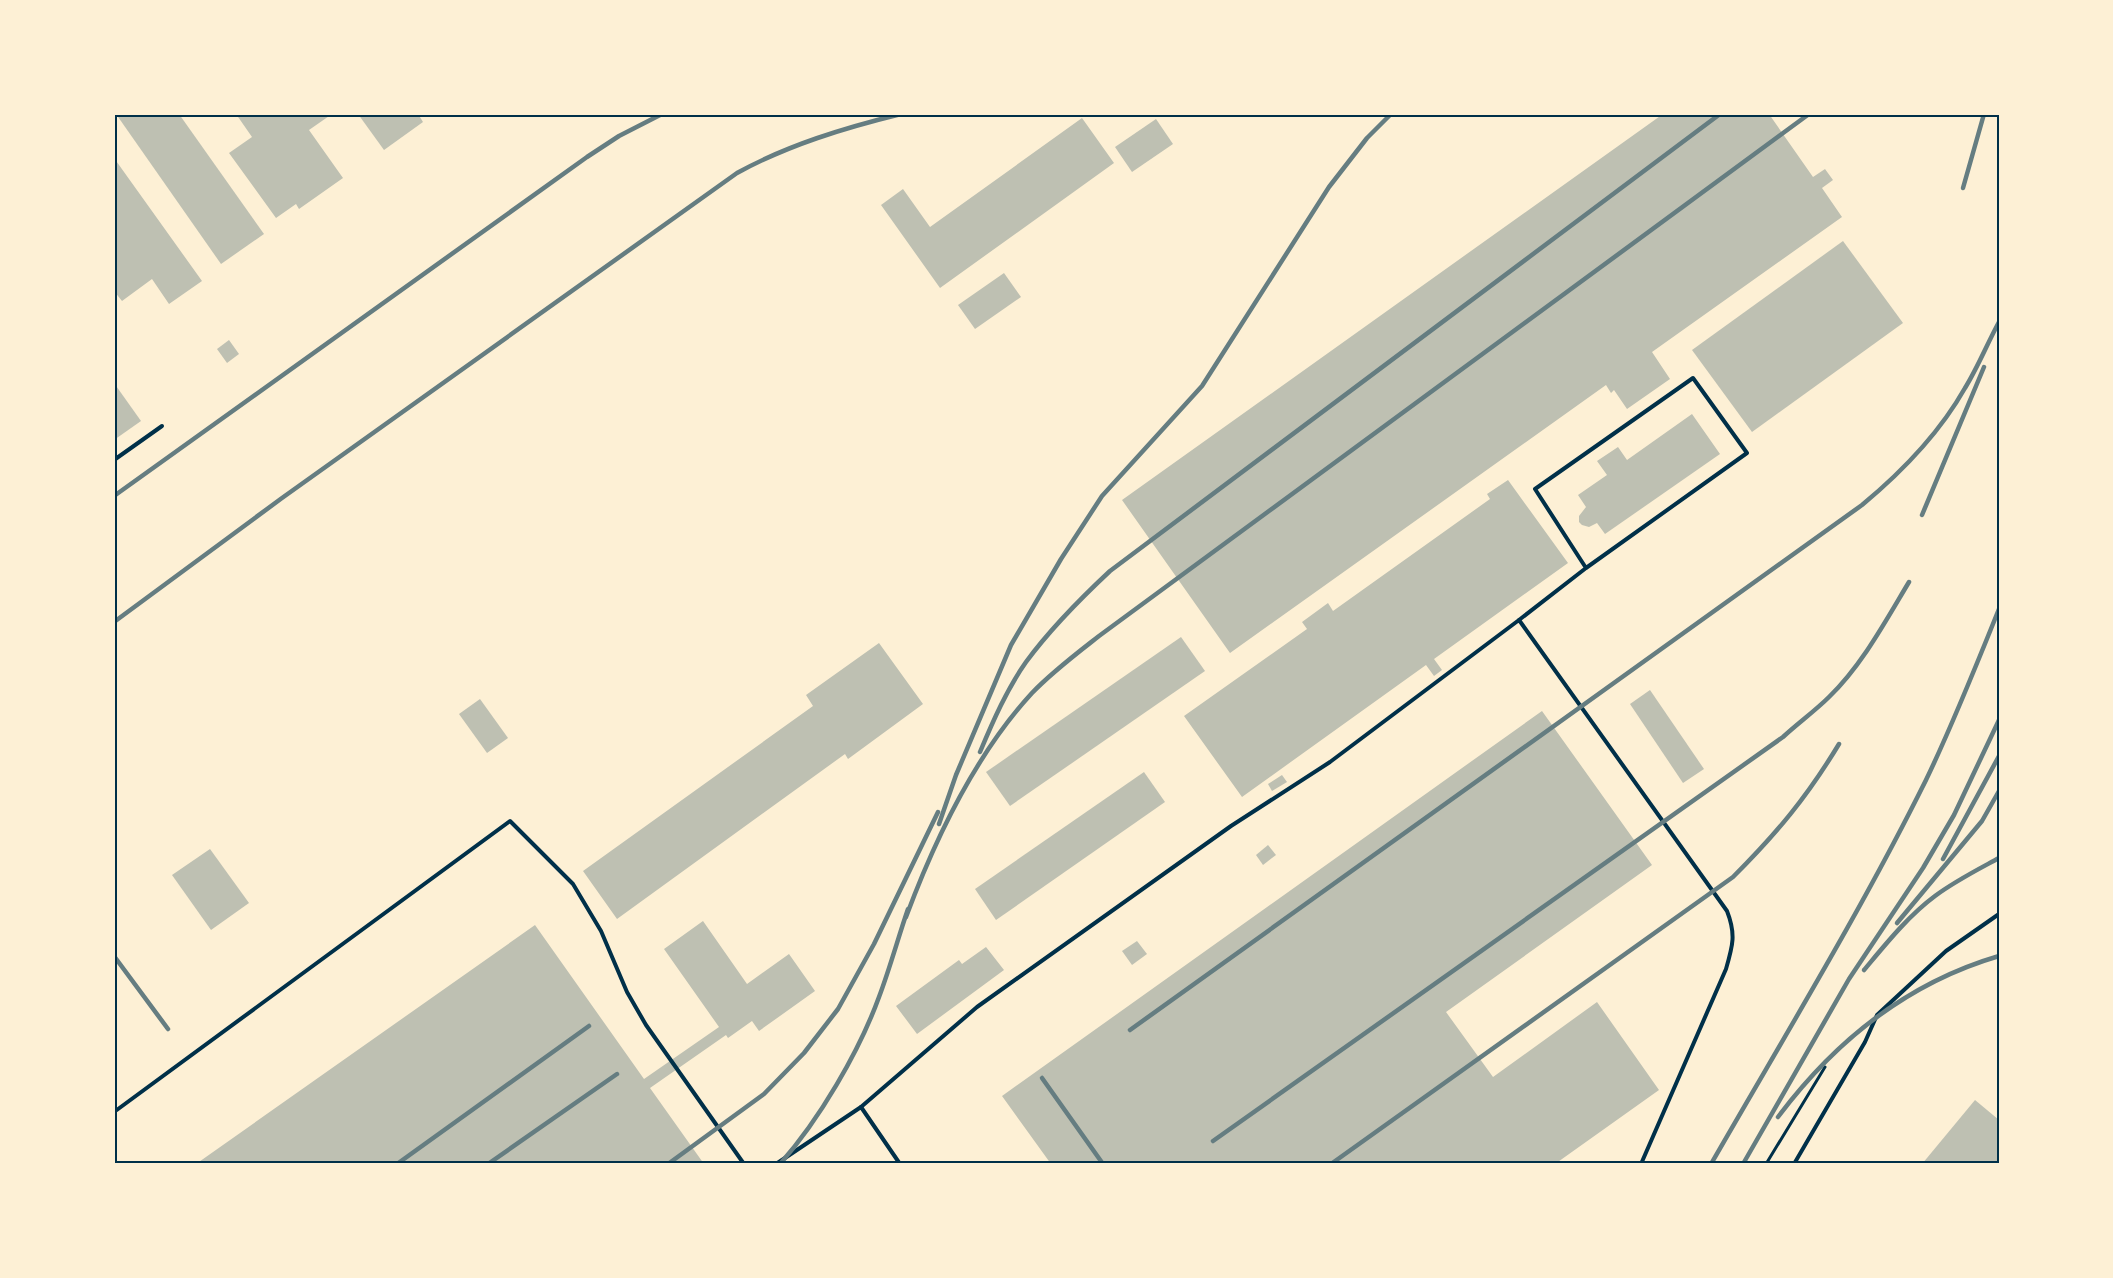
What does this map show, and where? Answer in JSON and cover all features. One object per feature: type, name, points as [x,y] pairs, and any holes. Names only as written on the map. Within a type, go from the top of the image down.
[{"type":"lane","points":[[776,1164],[861,1107],[977,1007],[1231,826],[1330,762],[1586,568],[1747,453],[1693,378],[1535,489],[1586,568]]},
{"type":"lane","points":[[114,460],[162,426]]},
{"type":"lane","points":[[1519,620],[1726,910],[1733,927],[1733,945],[1726,969],[1641,1164]]},
{"type":"lane","points":[[114,1112],[510,821],[573,884],[601,931],[627,992],[646,1025],[744,1164]]},
{"type":"lane","points":[[1794,1164],[1865,1042],[1876,1015],[1946,951],[1999,914]]},
{"type":"lane","points":[[861,1107],[900,1164]]},
{"type":"path","points":[[1766,1164],[1825,1066]]},
{"type":"building","points":[[116,114],[179,114],[264,234],[221,264]]},
{"type":"building","points":[[236,114],[332,114],[309,130],[343,178],[299,209],[296,204],[276,218],[229,153],[252,137]]},
{"type":"building","points":[[358,114],[418,114],[423,122],[384,150]]},
{"type":"building","points":[[1663,114],[1769,114],[1813,177],[1825,169],[1833,180],[1822,188],[1842,217],[1652,352],[1670,379],[1627,409],[1614,390],[1611,393],[1606,385],[1230,653],[1122,500]]},
{"type":"building","points":[[1082,118],[1114,163],[940,288],[881,205],[903,189],[930,227]]},
{"type":"building","points":[[1156,119],[1173,144],[1132,172],[1115,147]]},
{"type":"building","points":[[114,158],[202,281],[169,304],[152,279],[122,301],[114,291]]},
{"type":"building","points":[[1843,241],[1903,323],[1752,432],[1692,350]]},
{"type":"building","points":[[1004,273],[1021,297],[975,329],[958,305]]},
{"type":"building","points":[[229,340],[239,354],[227,363],[217,349]]},
{"type":"building","points":[[114,383],[141,421],[114,440]]},
{"type":"building","points":[[1692,414],[1720,454],[1605,534],[1597,523],[1589,527],[1579,522],[1579,516],[1586,507],[1578,495],[1607,475],[1597,461],[1618,447],[1627,460]]},
{"type":"building","points":[[1508,480],[1568,563],[1434,659],[1442,670],[1434,676],[1426,665],[1242,797],[1184,716],[1307,629],[1302,622],[1328,603],[1333,611],[1490,499],[1487,494]]},
{"type":"building","points":[[1181,637],[1205,671],[1010,806],[986,772]]},
{"type":"building","points":[[879,643],[923,704],[848,759],[845,754],[617,919],[583,871],[813,706],[806,695]]},
{"type":"building","points":[[1650,690],[1704,769],[1683,783],[1630,704]]},
{"type":"building","points":[[480,699],[508,738],[487,753],[459,714]]},
{"type":"building","points":[[1542,711],[1652,865],[1446,1012],[1493,1077],[1597,1002],[1659,1090],[1555,1164],[1051,1164],[1002,1096]]},
{"type":"building","points":[[1144,772],[1165,802],[996,920],[975,889]]},
{"type":"building","points":[[1282,775],[1287,782],[1272,791],[1268,784]]},
{"type":"building","points":[[1268,845],[1276,855],[1263,865],[1256,855]]},
{"type":"building","points":[[210,849],[249,903],[211,930],[172,875]]},
{"type":"building","points":[[703,921],[747,984],[789,954],[815,991],[759,1031],[752,1021],[728,1038],[726,1035],[650,1088],[704,1164],[196,1164],[535,925],[644,1079],[719,1027],[664,949]]},
{"type":"building","points":[[1137,941],[1147,954],[1132,965],[1122,951]]},
{"type":"building","points":[[986,947],[1004,970],[917,1034],[896,1006],[959,960],[962,964]]},
{"type":"building","points":[[1975,1100],[1999,1120],[1999,1164],[1922,1164]]},
{"type":"railway","points":[[114,496],[587,157],[619,136],[662,114]]},
{"type":"railway","points":[[114,622],[282,498],[737,173],[817,138],[901,114]]},
{"type":"railway","points":[[939,824],[956,775],[1011,645],[1061,559],[1102,496],[1202,386],[1329,187],[1367,138],[1391,114]]},
{"type":"railway","points":[[980,752],[995,717],[1026,662],[1066,614],[1110,571],[1720,114]]},
{"type":"railway","points":[[906,917],[930,858],[958,799],[992,743],[1032,693],[1064,663],[1809,114]]},
{"type":"railway","points":[[1963,188],[1984,114]]},
{"type":"railway","points":[[1130,1030],[1862,505],[1906,465],[1944,421],[1970,380],[1999,322]]},
{"type":"railway","points":[[1922,515],[1984,367]]},
{"type":"railway","points":[[1213,1141],[1783,737],[1841,685],[1872,642],[1909,582]]},
{"type":"railway","points":[[1711,1164],[1822,974],[1901,829],[1946,738],[1999,609]]},
{"type":"railway","points":[[1743,1164],[1849,979],[1923,868],[1954,815],[1999,720]]},
{"type":"railway","points":[[1331,1164],[1733,877],[1790,814],[1839,744]]},
{"type":"railway","points":[[1943,859],[1999,756]]},
{"type":"railway","points":[[1897,923],[1982,821],[1999,791]]},
{"type":"railway","points":[[668,1164],[764,1094],[804,1053],[838,1009],[874,944],[938,812]]},
{"type":"railway","points":[[1864,970],[1915,912],[1950,885],[1999,858]]},
{"type":"railway","points":[[780,1164],[809,1127],[837,1085],[861,1040],[883,986],[908,909]]},
{"type":"railway","points":[[114,956],[168,1029]]},
{"type":"railway","points":[[1778,1117],[1824,1064],[1875,1018],[1934,982],[1999,956]]},
{"type":"railway","points":[[397,1164],[589,1026]]},
{"type":"railway","points":[[488,1164],[617,1074]]},
{"type":"railway","points":[[1042,1078],[1103,1164]]}]
